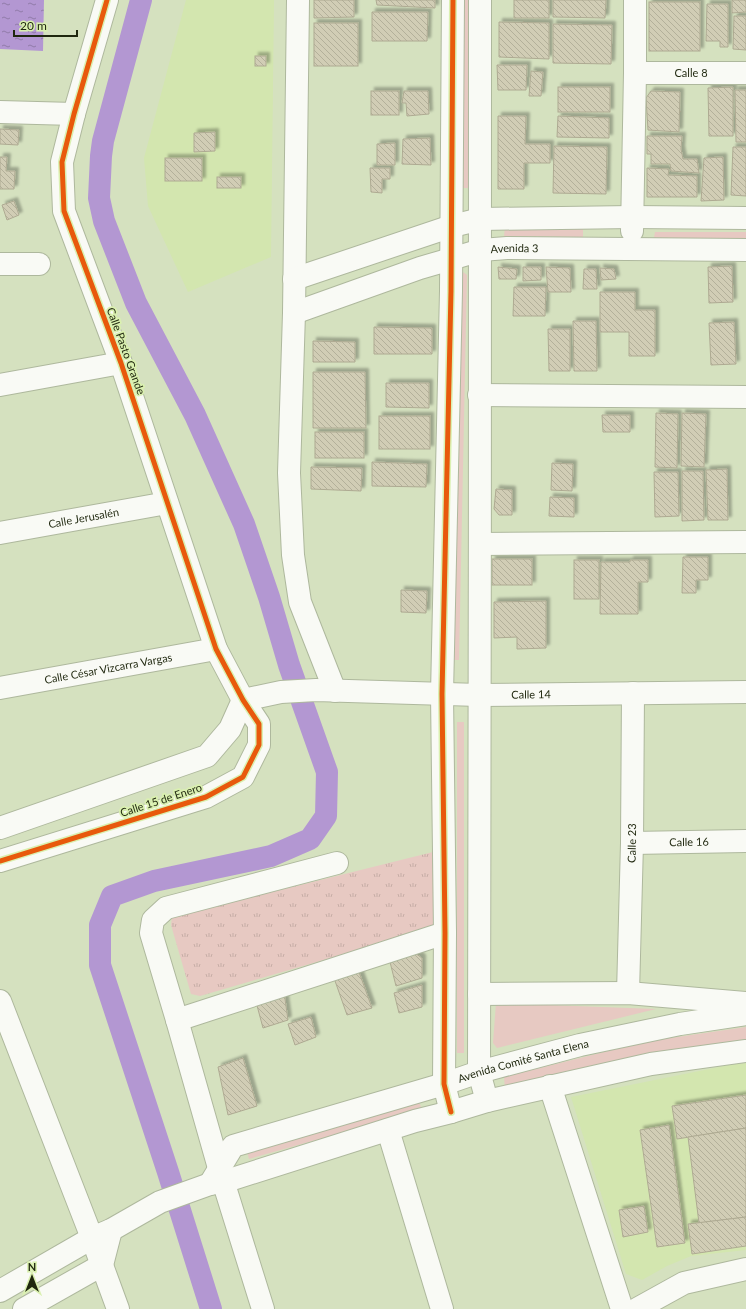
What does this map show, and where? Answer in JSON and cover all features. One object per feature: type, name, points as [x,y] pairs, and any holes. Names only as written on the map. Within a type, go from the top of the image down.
[{"type":"street","name":"Calle Pasto Grande","points":[[107,0],[74,114],[62,162],[64,211],[121,363],[216,649],[243,700]]},
{"type":"street","points":[[298,0],[294,313],[289,473],[293,554],[300,602],[325,691]]},
{"type":"street","points":[[452,1112],[444,1084],[445,933],[442,694],[452,258],[453,0]]},
{"type":"street","points":[[480,0],[481,250],[479,395],[479,1072],[487,1101]]},
{"type":"street","points":[[632,248],[635,0]]},
{"type":"street","name":"Calle 8","points":[[635,73],[746,73]]},
{"type":"street","points":[[0,112],[74,114]]},
{"type":"street","points":[[294,279],[452,226],[480,219],[632,217],[746,218]]},
{"type":"street","name":"Avenida 3","points":[[294,313],[420,268],[481,250],[507,248],[632,248],[746,250]]},
{"type":"street","points":[[0,264],[39,264]]},
{"type":"street","points":[[0,385],[121,363]]},
{"type":"street","points":[[479,395],[746,397]]},
{"type":"street","name":"Calle Jerusalén","points":[[0,533],[167,504]]},
{"type":"street","points":[[480,544],[746,542]]},
{"type":"street","name":"Calle César Vizcarra Vargas","points":[[0,688],[216,649]]},
{"type":"street","name":"Calle 14","points":[[243,700],[281,692],[325,691],[479,695],[746,692]]},
{"type":"street","name":"Calle 23","points":[[628,993],[632,842],[633,693]]},
{"type":"street","points":[[0,828],[207,756],[230,729],[243,700]]},
{"type":"street","name":"Calle 15 de Enero","points":[[0,861],[206,797],[243,776],[259,745],[259,724],[243,700]]},
{"type":"street","name":"Calle 16","points":[[632,842],[746,841]]},
{"type":"street","points":[[263,1309],[211,1181],[177,1020],[151,933],[153,920],[166,908],[337,863]]},
{"type":"street","points":[[177,1020],[445,933]]},
{"type":"street","points":[[479,994],[628,993],[746,1003]]},
{"type":"street","points":[[0,1001],[102,1234],[102,1265],[118,1309]]},
{"type":"street","name":"Avenida Comité Santa Elena","points":[[211,1181],[233,1146],[444,1084],[479,1072],[580,1045],[680,1024],[746,1014]]},
{"type":"street","points":[[0,1291],[160,1202],[211,1181],[487,1101],[651,1064],[746,1051]]},
{"type":"street","points":[[550,1086],[622,1309]]},
{"type":"street","points":[[388,1130],[442,1309]]},
{"type":"street","points":[[24,1309],[102,1265]]},
{"type":"street","points":[[638,1309],[684,1283],[746,1269]]},
{"type":"shaded area","points":[[186,0],[274,0],[271,257],[188,292],[148,206],[144,158]]},
{"type":"shaded area","points":[[746,1063],[746,1250],[691,1256],[667,1266],[642,1280],[626,1274],[571,1097],[729,1065]]},
{"type":"green space","points":[[462,0],[471,0],[470,188],[461,188]]},
{"type":"green space","points":[[505,227],[583,228],[583,237],[504,236]]},
{"type":"green space","points":[[655,232],[746,232],[746,244],[653,243]]},
{"type":"green space","points":[[463,272],[467,275],[459,660],[453,660],[460,276]]},
{"type":"green space","points":[[457,722],[464,722],[464,1053],[457,1053]]},
{"type":"green space","points":[[437,851],[437,927],[200,996],[191,994],[171,925],[172,917]]},
{"type":"green space","points":[[496,1003],[656,1009],[497,1048],[493,1043]]},
{"type":"green space","points":[[746,1027],[746,1039],[643,1055],[505,1089],[504,1077],[636,1044]]},
{"type":"green space","points":[[418,1099],[422,1110],[249,1159],[246,1147]]},
{"type":"water","points":[[0,0],[44,0],[43,51],[0,49]]},
{"type":"building","points":[[314,0],[354,0],[354,17],[314,18]]},
{"type":"building","points":[[376,0],[435,0],[435,8],[377,5]]},
{"type":"building","points":[[514,0],[549,0],[549,18],[514,18]]},
{"type":"building","points":[[553,0],[606,0],[605,18],[553,17]]},
{"type":"building","points":[[732,0],[746,0],[746,12],[732,13]]},
{"type":"building","points":[[649,2],[700,2],[700,51],[649,51]]},
{"type":"building","points":[[707,4],[728,4],[728,47],[720,47],[720,41],[706,41]]},
{"type":"building","points":[[372,12],[428,12],[427,41],[372,41]]},
{"type":"building","points":[[734,16],[746,16],[746,50],[733,49]]},
{"type":"building","points":[[499,22],[549,23],[549,59],[499,57]]},
{"type":"building","points":[[314,23],[358,23],[358,66],[314,66]]},
{"type":"building","points":[[553,24],[612,25],[611,64],[553,63]]},
{"type":"building","points":[[255,56],[266,56],[266,66],[255,66]]},
{"type":"building","points":[[497,65],[527,65],[526,90],[498,90]]},
{"type":"building","points":[[531,71],[543,72],[541,96],[529,96]]},
{"type":"building","points":[[558,87],[610,87],[610,112],[558,112]]},
{"type":"building","points":[[733,87],[733,136],[709,136],[708,88]]},
{"type":"building","points":[[735,90],[746,90],[746,142],[736,142]]},
{"type":"building","points":[[371,91],[399,91],[399,115],[371,115]]},
{"type":"building","points":[[404,91],[428,91],[429,114],[407,116],[406,103],[402,103]]},
{"type":"building","points":[[651,91],[680,92],[679,132],[648,130],[646,98]]},
{"type":"building","points":[[498,116],[526,116],[525,144],[550,144],[550,163],[524,163],[524,189],[498,189]]},
{"type":"building","points":[[558,116],[609,118],[609,138],[557,137]]},
{"type":"building","points":[[0,129],[19,130],[18,145],[0,144]]},
{"type":"building","points":[[215,132],[215,151],[194,152],[194,133]]},
{"type":"building","points":[[647,136],[682,136],[681,149],[683,159],[697,159],[699,173],[671,171],[670,164],[651,164],[651,154],[647,154]]},
{"type":"building","points":[[430,138],[431,165],[402,164],[403,139]]},
{"type":"building","points":[[395,143],[395,165],[377,165],[377,144]]},
{"type":"building","points":[[554,146],[607,147],[606,194],[553,193]]},
{"type":"building","points":[[733,147],[746,147],[746,196],[731,195]]},
{"type":"building","points":[[0,157],[7,157],[6,171],[15,171],[14,189],[0,189]]},
{"type":"building","points":[[723,157],[724,200],[701,201],[704,158]]},
{"type":"building","points":[[165,158],[202,158],[202,181],[165,181]]},
{"type":"building","points":[[370,168],[390,168],[390,179],[382,179],[382,193],[371,192]]},
{"type":"building","points":[[647,168],[669,169],[668,175],[697,176],[697,197],[647,197]]},
{"type":"building","points":[[217,177],[241,177],[241,188],[217,188]]},
{"type":"building","points":[[14,201],[19,215],[7,220],[2,205]]},
{"type":"building","points":[[732,266],[733,302],[709,303],[708,267]]},
{"type":"building","points":[[498,267],[517,269],[516,279],[499,279]]},
{"type":"building","points":[[523,267],[541,267],[541,280],[523,281]]},
{"type":"building","points":[[546,267],[570,268],[571,292],[548,292]]},
{"type":"building","points":[[600,268],[614,269],[616,279],[601,280]]},
{"type":"building","points":[[584,269],[596,269],[597,289],[583,289]]},
{"type":"building","points":[[514,287],[546,287],[545,316],[513,316]]},
{"type":"building","points":[[600,292],[635,292],[635,310],[655,310],[655,356],[629,356],[629,332],[600,332]]},
{"type":"building","points":[[573,321],[596,321],[597,371],[574,371]]},
{"type":"building","points":[[734,322],[736,364],[711,365],[709,323]]},
{"type":"building","points":[[374,327],[432,328],[432,354],[374,354]]},
{"type":"building","points":[[548,329],[570,329],[570,371],[549,371]]},
{"type":"building","points":[[313,341],[355,342],[355,362],[313,362]]},
{"type":"building","points":[[313,372],[365,372],[366,428],[313,428]]},
{"type":"building","points":[[386,383],[429,383],[429,408],[386,407]]},
{"type":"building","points":[[656,413],[678,414],[677,468],[655,467]]},
{"type":"building","points":[[682,413],[706,414],[704,467],[681,466]]},
{"type":"building","points":[[602,415],[630,415],[630,432],[603,432]]},
{"type":"building","points":[[379,416],[430,416],[430,449],[379,449]]},
{"type":"building","points":[[315,432],[364,432],[364,458],[315,458]]},
{"type":"building","points":[[372,462],[427,464],[426,487],[372,486]]},
{"type":"building","points":[[552,463],[573,464],[572,491],[551,490]]},
{"type":"building","points":[[311,467],[362,468],[361,491],[311,489]]},
{"type":"building","points":[[727,469],[728,520],[708,520],[706,470]]},
{"type":"building","points":[[682,471],[703,471],[704,520],[682,521]]},
{"type":"building","points":[[654,472],[678,472],[679,516],[655,517]]},
{"type":"building","points":[[496,489],[512,490],[512,515],[499,515],[494,509]]},
{"type":"building","points":[[550,497],[574,498],[574,517],[549,516]]},
{"type":"building","points":[[683,557],[708,557],[708,580],[696,580],[696,593],[682,593]]},
{"type":"building","points":[[492,559],[532,559],[532,585],[492,585]]},
{"type":"building","points":[[574,560],[599,560],[599,599],[574,599]]},
{"type":"building","points":[[630,560],[648,560],[648,582],[638,582],[638,614],[600,614],[601,562],[630,562]]},
{"type":"building","points":[[401,590],[427,591],[426,613],[401,612]]},
{"type":"building","points":[[546,601],[546,648],[517,649],[517,637],[494,638],[494,602]]},
{"type":"building","points":[[415,953],[422,958],[422,978],[396,986],[390,962]]},
{"type":"building","points":[[359,972],[372,1008],[347,1015],[334,978]]},
{"type":"building","points":[[422,985],[422,1007],[399,1013],[394,993]]},
{"type":"building","points":[[284,992],[288,1020],[263,1028],[255,998]]},
{"type":"building","points":[[311,1017],[316,1037],[295,1045],[288,1024]]},
{"type":"building","points":[[243,1058],[257,1106],[228,1115],[218,1067]]},
{"type":"building","points":[[746,1095],[746,1128],[677,1139],[672,1106]]},
{"type":"building","points":[[669,1125],[685,1243],[657,1247],[640,1130]]},
{"type":"building","points":[[746,1128],[746,1217],[699,1223],[688,1137]]},
{"type":"building","points":[[644,1206],[648,1232],[623,1237],[619,1210]]},
{"type":"building","points":[[746,1217],[746,1246],[692,1254],[688,1224]]},
{"type":"waterway","points":[[141,0],[103,141],[99,198],[104,221],[136,303],[195,415],[244,524],[269,597],[289,665],[327,772],[326,816],[310,839],[271,856],[154,881],[112,896],[100,925],[100,965],[211,1309]]},
{"type":"cycle path","points":[[0,861],[206,797],[243,777],[259,745],[259,724],[243,700],[216,649],[121,363],[64,211],[62,162],[74,114],[107,0]]},
{"type":"cycle path","points":[[451,1112],[444,1084],[445,933],[442,694],[451,291],[453,0]]}]
